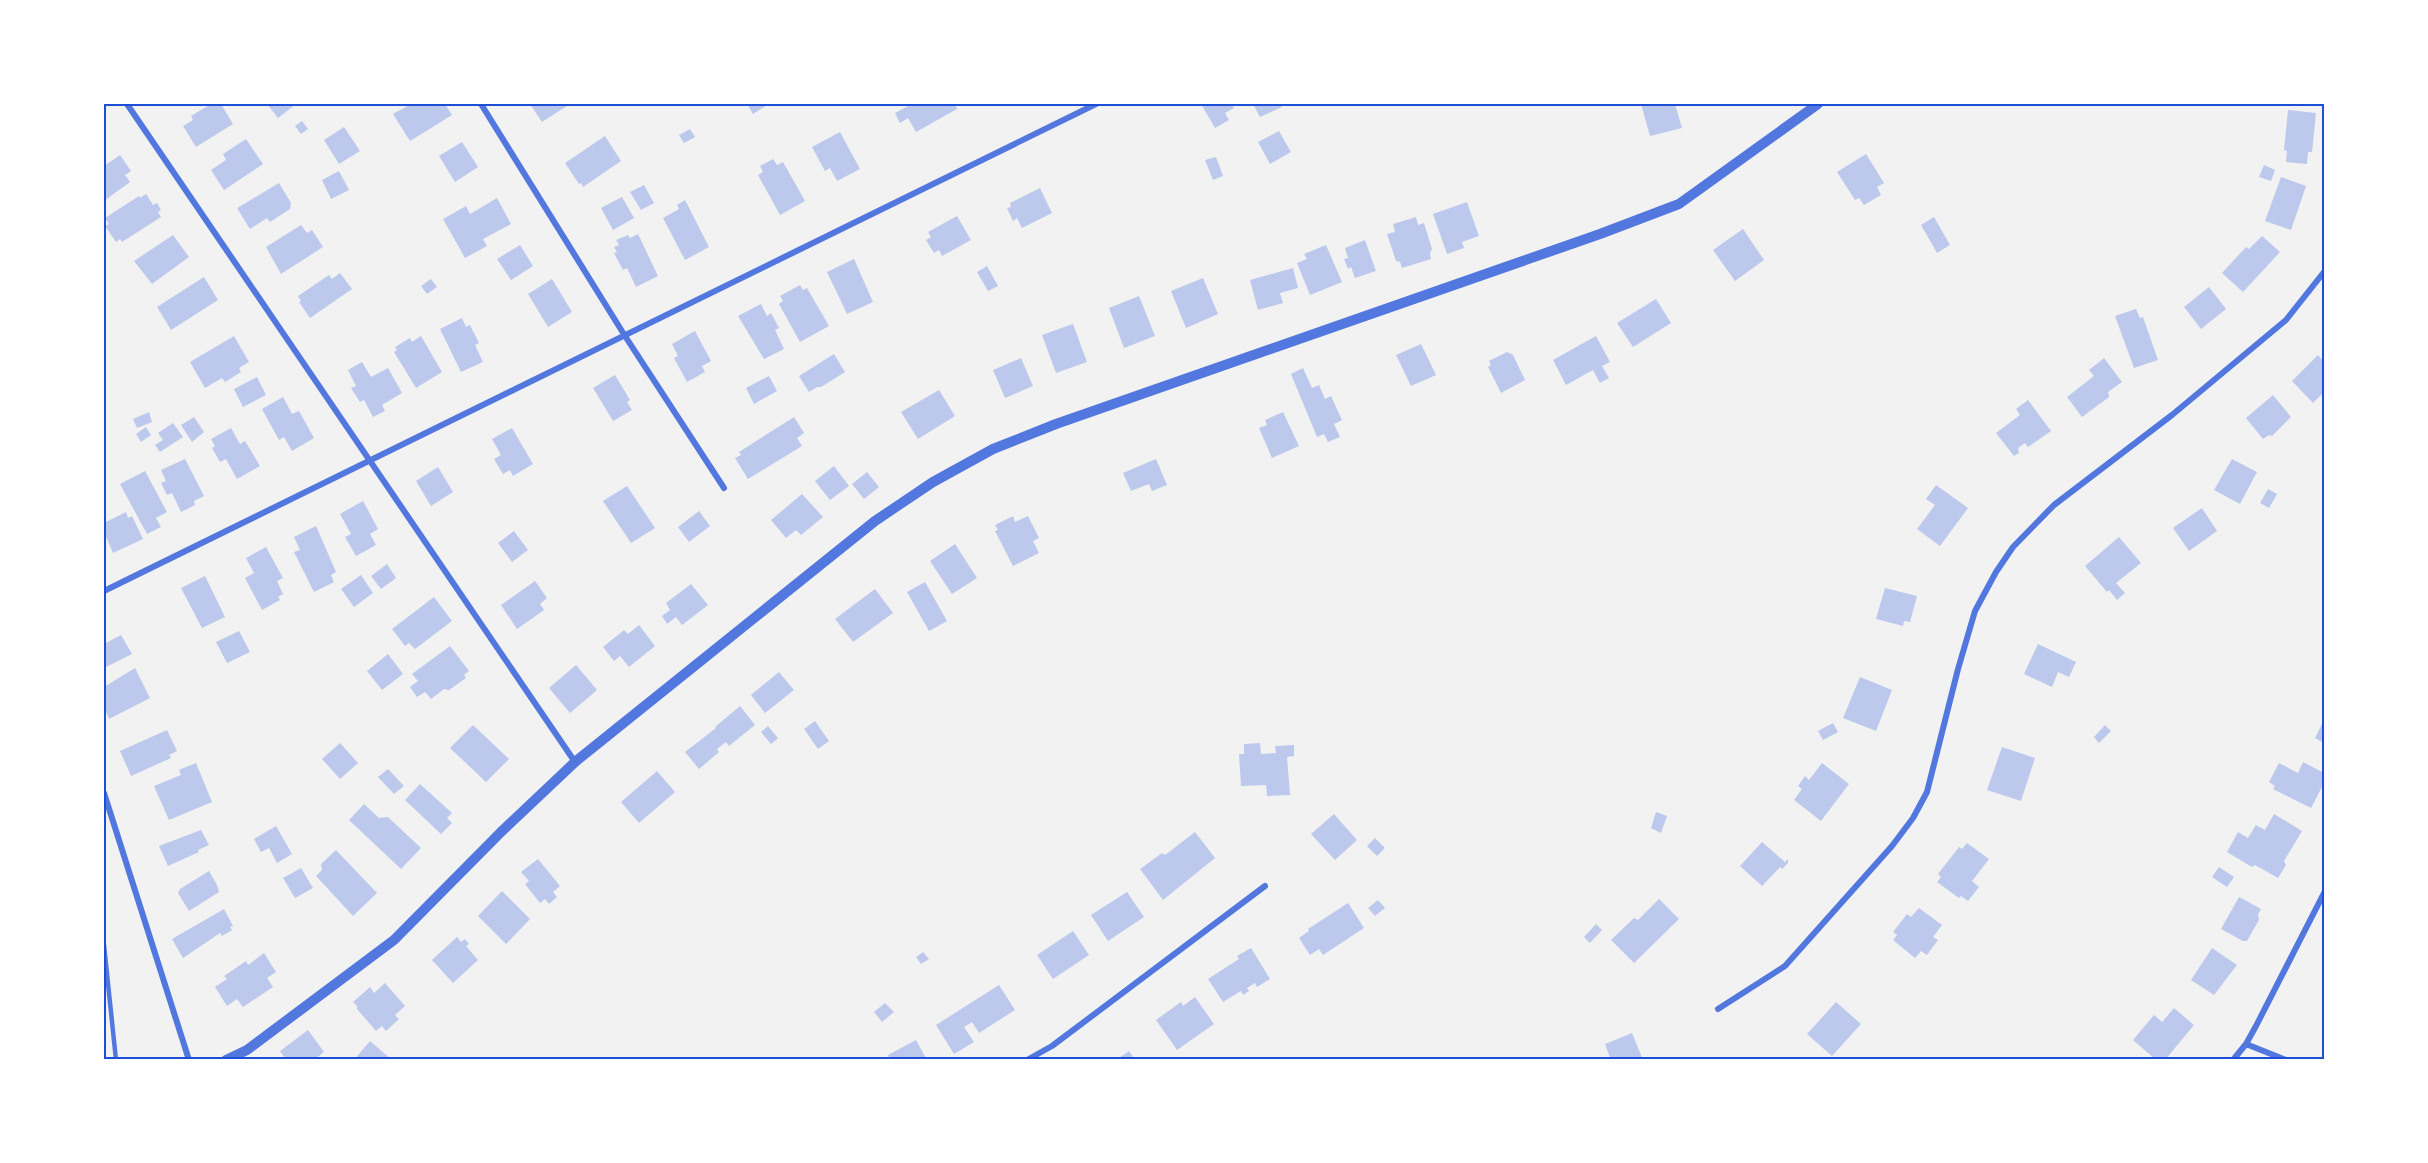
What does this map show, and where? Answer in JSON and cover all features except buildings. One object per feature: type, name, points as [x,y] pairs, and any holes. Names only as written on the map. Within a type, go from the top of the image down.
[{"type":"street","points":[[126,104],[575,762]]},
{"type":"street","points":[[481,104],[625,336],[724,488]]},
{"type":"street","points":[[104,591],[1096,104]]},
{"type":"street","points":[[226,1059],[247,1050],[394,940],[501,832],[575,762],[875,521],[933,482],[993,449],[1056,424],[1600,234],[1678,204],[1818,104]]},
{"type":"street","points":[[1718,1009],[1785,966],[1892,846],[1913,818],[1927,792],[1975,611],[1996,572],[2013,548],[2054,505],[2172,415],[2286,320],[2325,272]]},
{"type":"street","points":[[104,793],[189,1059]]},
{"type":"street","points":[[1027,1059],[1052,1046],[1265,886]]},
{"type":"street","points":[[2233,1059],[2246,1044],[2325,893]]},
{"type":"street","points":[[2246,1044],[2286,1059]]},
{"type":"lane","points":[[104,945],[116,1059]]}]
